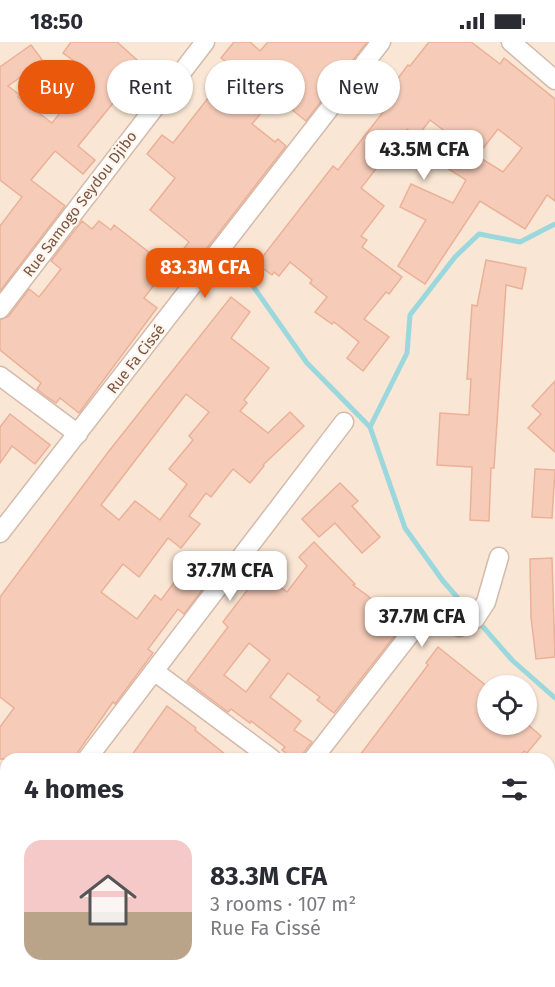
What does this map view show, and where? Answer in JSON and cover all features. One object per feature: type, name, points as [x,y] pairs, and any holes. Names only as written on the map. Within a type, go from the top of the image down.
[{"type":"street","name":"Rue Samogo Seydou Djibo","points":[[0,309],[205,42]]},
{"type":"street","name":"Rue Fa Cissé","points":[[0,533],[381,42]]},
{"type":"street","points":[[511,42],[555,80]]},
{"type":"street","points":[[0,376],[78,434]]},
{"type":"street","points":[[92,753],[344,422]]},
{"type":"street","points":[[318,753],[428,611],[459,627],[475,620],[486,602],[499,557]]},
{"type":"street","points":[[154,671],[264,753]]},
{"type":"shaded area","points":[[0,42],[555,42],[555,753],[0,753]]},
{"type":"building","points":[[71,42],[117,42],[137,60],[107,60],[107,111],[78,146],[95,160],[83,174],[55,151],[31,180],[65,206],[0,291],[0,226],[22,197],[0,180],[0,67],[31,45],[42,60],[18,60],[18,79],[8,86],[18,94],[18,114],[40,114],[52,123],[59,114],[95,114],[95,60],[73,60],[63,53]]},
{"type":"building","points":[[234,42],[250,42],[260,51],[268,42],[367,42],[353,60],[317,60],[317,107],[306,121],[297,114],[305,114],[305,60],[224,60],[221,58]]},
{"type":"building","points":[[429,42],[471,42],[500,64],[504,58],[555,99],[555,201],[547,195],[525,229],[480,201],[425,284],[398,266],[426,220],[400,207],[411,184],[453,203],[466,180],[436,161],[451,136],[430,120],[417,137],[407,129],[361,188],[384,206],[361,236],[367,240],[362,247],[402,277],[389,294],[386,292],[364,319],[389,337],[363,371],[347,358],[359,342],[334,322],[332,324],[315,312],[327,297],[310,283],[312,280],[290,262],[279,276],[274,272],[272,275],[257,264],[333,166],[338,170],[382,114],[400,114],[400,76],[408,65],[410,66]],"holes":[[[498,129],[522,148],[503,172],[477,156]]]},
{"type":"building","points":[[205,102],[205,114],[260,114],[252,124],[275,142],[278,139],[286,146],[179,284],[165,272],[189,242],[150,210],[175,178],[147,154],[162,135],[173,143]]},
{"type":"building","points":[[82,221],[92,229],[99,221],[111,230],[114,225],[168,267],[144,298],[157,308],[79,413],[60,398],[56,403],[43,394],[37,389],[41,383],[0,350],[0,320],[9,316],[29,289],[39,297],[61,269],[51,261]]},
{"type":"building","points":[[486,260],[526,268],[522,289],[506,285],[494,468],[491,468],[489,521],[470,520],[472,467],[437,465],[440,413],[469,415],[471,379],[467,379],[472,305],[477,306]]},
{"type":"building","points":[[231,297],[250,312],[231,338],[269,368],[244,400],[247,403],[240,411],[268,433],[290,412],[304,426],[263,465],[250,483],[233,469],[211,497],[206,493],[189,516],[200,524],[181,548],[168,538],[139,577],[123,564],[101,592],[137,619],[155,595],[161,600],[194,556],[215,573],[184,614],[178,609],[148,649],[153,653],[115,704],[113,702],[77,753],[0,753],[0,727],[14,708],[0,697],[0,597],[109,451]],"holes":[[[186,394],[209,412],[189,436],[193,440],[169,469],[187,484],[160,520],[135,501],[119,520],[101,505]]]},
{"type":"building","points":[[555,381],[555,452],[528,428],[541,414],[532,406]]},
{"type":"building","points":[[10,414],[50,445],[35,464],[12,446],[0,463],[0,427]]},
{"type":"building","points":[[535,469],[555,470],[552,518],[532,517]]},
{"type":"building","points":[[340,483],[358,501],[352,506],[380,537],[362,553],[335,523],[319,537],[302,519]]},
{"type":"building","points":[[314,542],[355,584],[353,585],[368,596],[391,620],[395,617],[404,624],[334,713],[317,700],[320,697],[288,673],[270,697],[301,721],[294,730],[312,742],[304,753],[286,753],[282,750],[285,747],[251,721],[250,723],[231,709],[228,712],[187,681],[228,627],[223,622],[261,572],[287,592],[307,566],[299,557]],"holes":[[[249,643],[270,660],[246,692],[224,675]]]},
{"type":"building","points":[[552,558],[555,657],[536,659],[531,617],[530,559]]},
{"type":"building","points":[[438,647],[477,678],[477,735],[537,735],[537,733],[541,736],[527,753],[524,751],[522,753],[362,753],[428,665],[426,663]]},
{"type":"building","points":[[167,706],[224,753],[133,753]]},
{"type":"waterway","points":[[370,427],[407,353],[410,315],[455,257],[479,234],[520,242],[555,224]]},
{"type":"waterway","points":[[241,269],[307,363],[370,427],[405,528],[443,581],[512,660],[555,698]]}]
